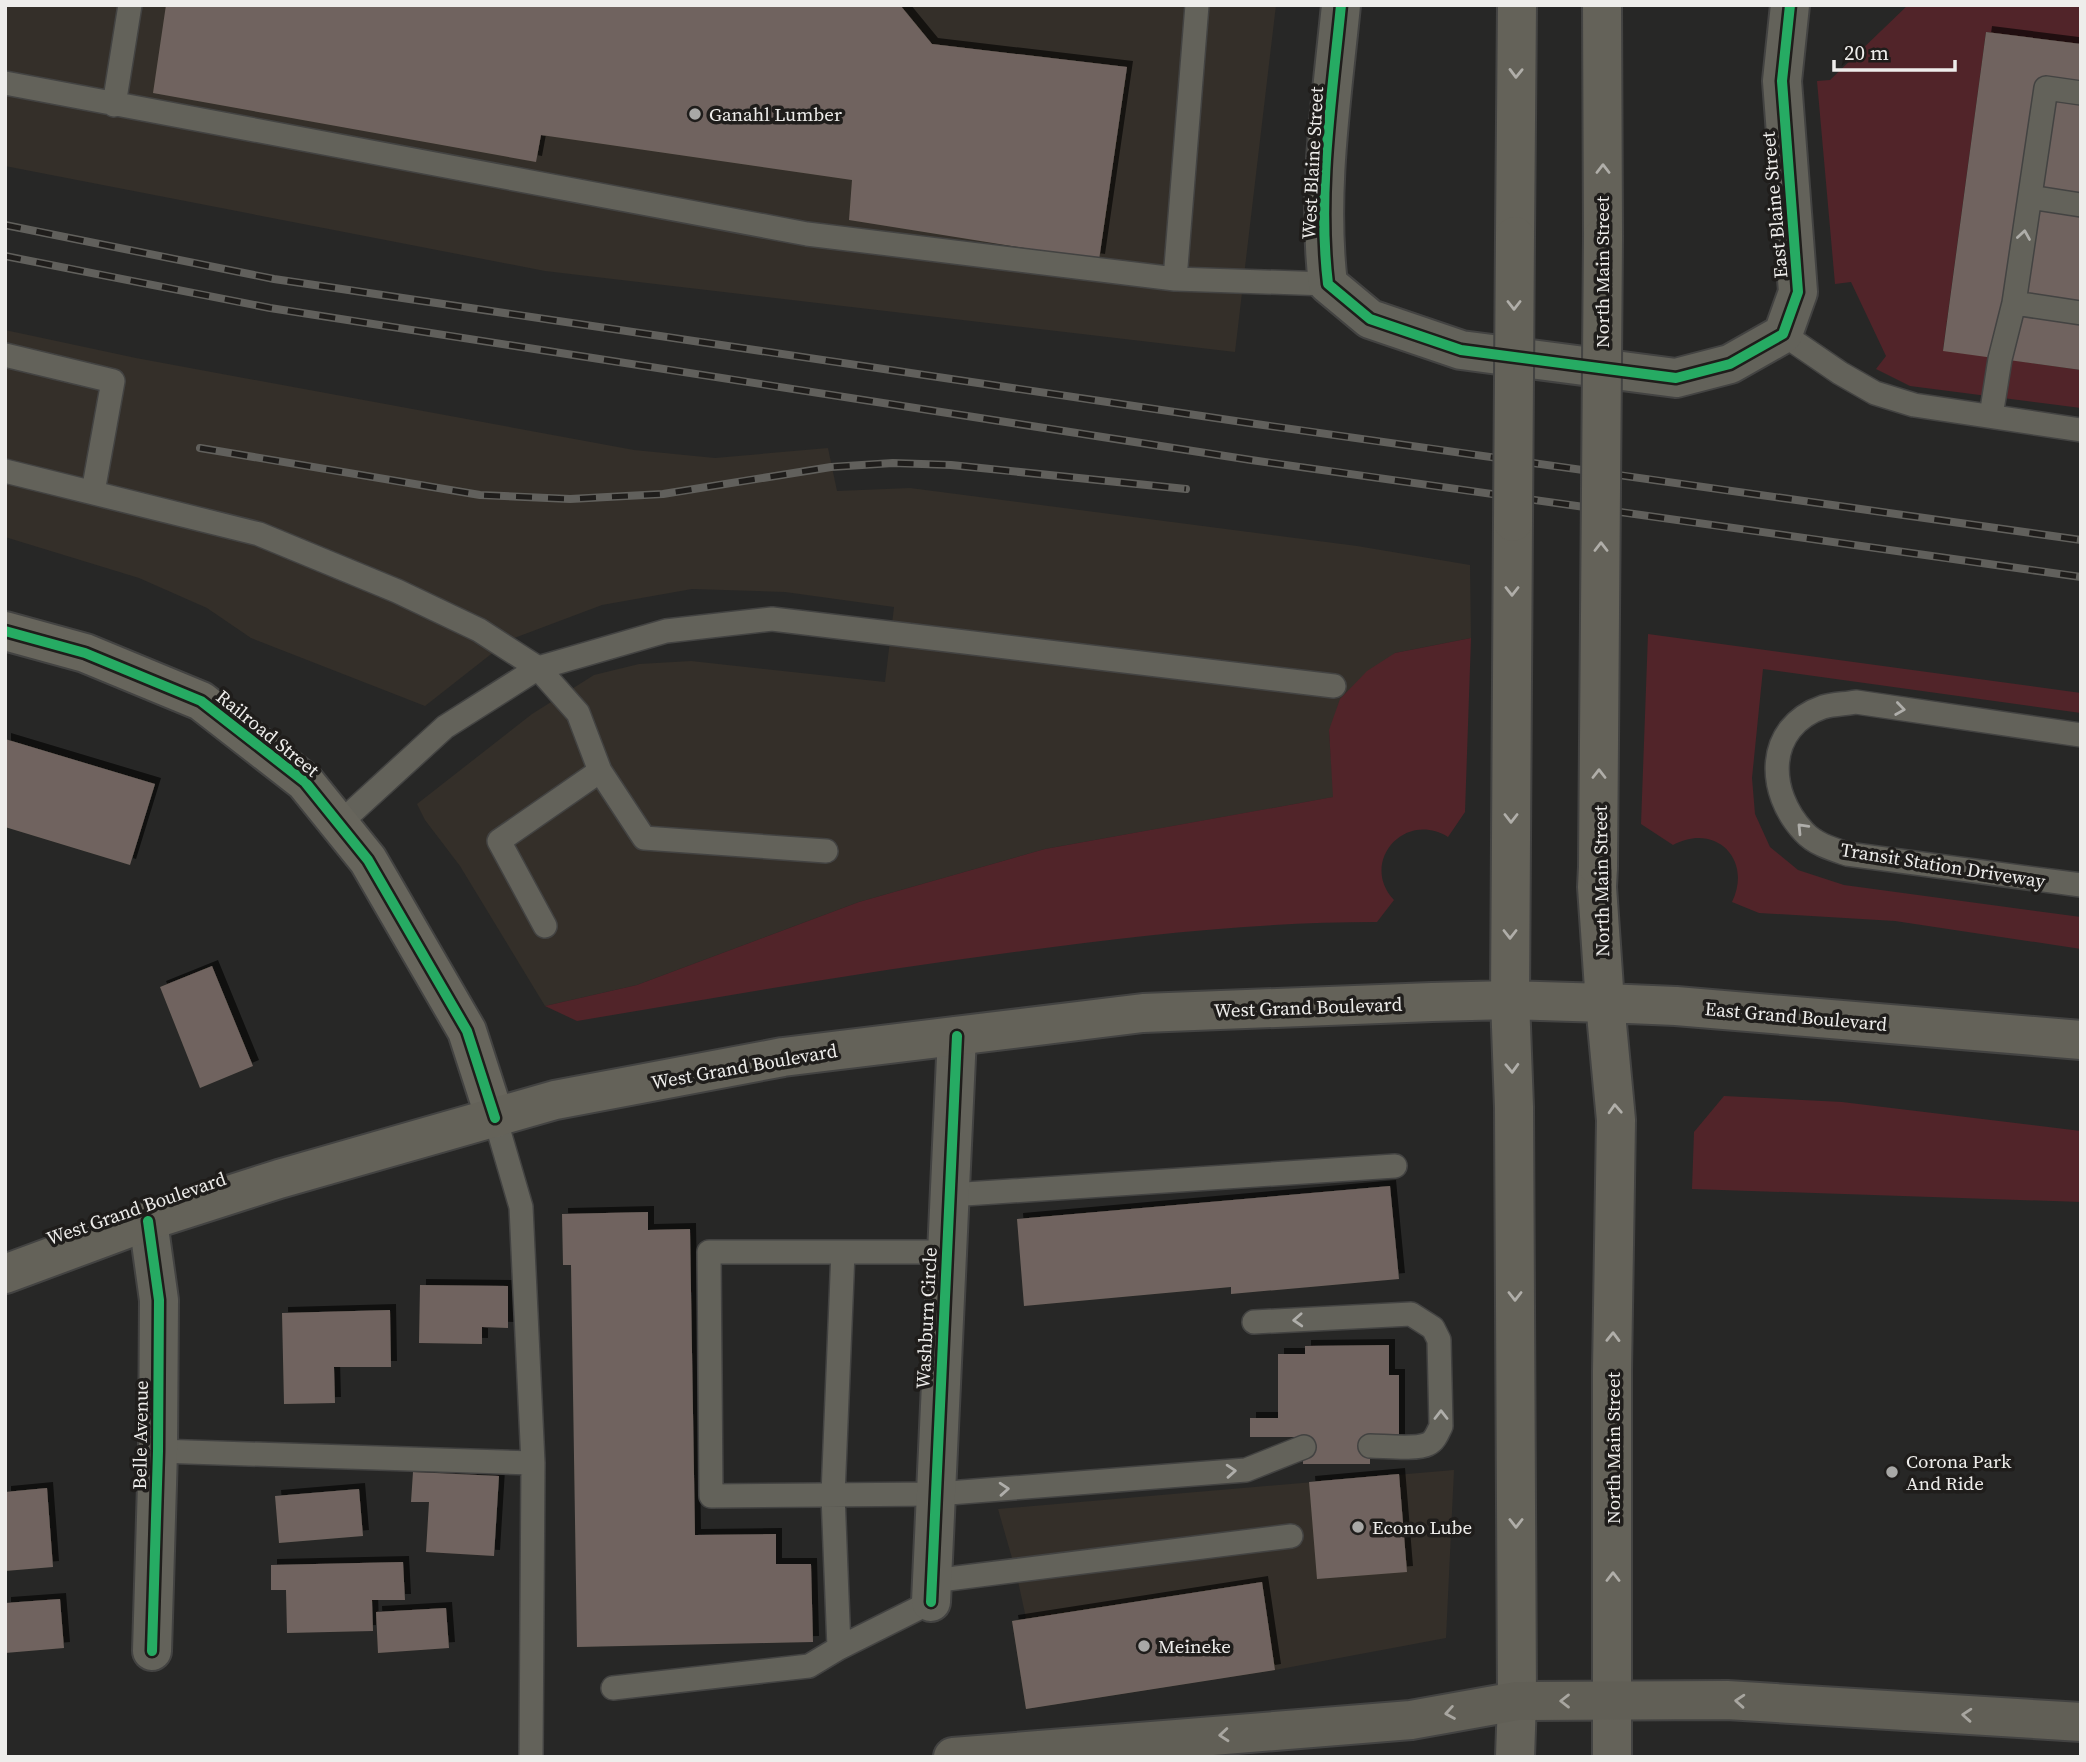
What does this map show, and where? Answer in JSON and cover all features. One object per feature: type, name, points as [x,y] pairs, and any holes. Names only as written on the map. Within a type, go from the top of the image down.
[{"type":"highway","points":[[953,1757],[1411,1720],[1517,1701],[1727,1700],[2081,1722]]},
{"type":"main road","points":[[1515,1757],[1514,1107],[1510,1000],[1510,868],[1517,5]]},
{"type":"main road","name":"North Main Street","points":[[1602,5],[1603,237],[1597,887],[1616,1120],[1612,1371],[1612,1757]]},
{"type":"main road","name":"Railroad Street","points":[[5,631],[85,653],[201,701],[305,782],[368,860],[467,1031],[495,1118]]},
{"type":"main road","name":"West Grand Boulevard","points":[[5,1274],[148,1221],[279,1179],[555,1100],[783,1057],[1143,1013],[1510,1000]]},
{"type":"main road","name":"East Grand Boulevard","points":[[1510,1000],[1690,1007],[2081,1040]]},
{"type":"street","name":"West Blaine Street","points":[[1328,284],[1325,254],[1326,151],[1341,5]]},
{"type":"street","name":"East Blaine Street","points":[[1783,334],[1798,292],[1782,81],[1790,5]]},
{"type":"street","points":[[1328,284],[1370,319],[1461,350],[1676,378],[1730,364],[1783,334]]},
{"type":"street","name":"Washburn Circle","points":[[931,1592],[957,1036]]},
{"type":"street","name":"Belle Avenue","points":[[148,1221],[159,1300],[152,1651]]},
{"type":"lane","points":[[114,105],[130,5]]},
{"type":"lane","points":[[1175,279],[1197,5]]},
{"type":"lane","points":[[5,83],[807,234],[1175,279],[1328,284]]},
{"type":"lane","points":[[1992,416],[2000,359],[2014,303],[2046,88],[2081,93]]},
{"type":"lane","points":[[2030,197],[2081,205]]},
{"type":"lane","points":[[2014,303],[2081,313]]},
{"type":"lane","points":[[1783,334],[1875,393],[1914,405],[2081,430]]},
{"type":"lane","points":[[5,355],[113,381],[93,492]]},
{"type":"lane","points":[[5,471],[259,534],[397,591],[479,630],[538,668],[578,713],[600,771],[644,838],[826,851]]},
{"type":"lane","points":[[339,824],[445,727],[538,668],[666,631],[772,619],[1334,686]]},
{"type":"lane","name":"Transit Station Driveway","points":[[2081,735],[1856,702],[1825,706],[1806,715],[1788,733],[1775,769],[1780,795],[1792,818],[1805,834],[1825,846],[1847,854],[2081,886]]},
{"type":"lane","points":[[545,926],[499,841],[600,771]]},
{"type":"lane","points":[[495,1118],[521,1207],[533,1462],[531,1757]]},
{"type":"lane","points":[[950,1195],[1395,1166]]},
{"type":"lane","points":[[947,1252],[709,1252],[711,1496],[936,1494],[1246,1470],[1304,1447]]},
{"type":"lane","points":[[839,1648],[833,1495],[843,1252]]},
{"type":"lane","points":[[1254,1322],[1411,1314],[1433,1328],[1439,1340],[1441,1426],[1436,1437],[1428,1444],[1414,1447],[1370,1446]]},
{"type":"lane","points":[[158,1451],[533,1462]]},
{"type":"lane","points":[[613,1688],[809,1666],[931,1592],[1291,1536]]},
{"type":"shaded area","points":[[5,5],[1276,5],[1235,352],[545,271],[5,166]]},
{"type":"shaded area","points":[[1908,5],[2081,5],[2081,44],[1986,32],[1943,350],[2081,370],[2081,408],[1910,386],[1876,369],[1886,356],[1851,282],[1835,284],[1817,81],[1830,80]]},
{"type":"shaded area","points":[[5,330],[136,358],[634,450],[715,458],[828,448],[837,491],[910,488],[1357,546],[1470,565],[1471,638],[1395,653],[1329,731],[1334,797],[1045,849],[859,902],[637,985],[545,1006],[460,866],[425,820],[417,804],[532,714],[594,675],[639,664],[691,661],[885,682],[894,607],[785,592],[692,589],[602,605],[509,640],[425,706],[251,638],[207,608],[139,578],[5,537]]},
{"type":"shaded area","points":[[1648,634],[2081,693],[2081,713],[1763,669],[1752,778],[1755,814],[1770,847],[1798,870],[1844,885],[2081,917],[2081,949],[1895,921],[1759,913],[1732,902],[1738,872],[1734,859],[1726,849],[1703,838],[1688,839],[1673,845],[1641,824]]},
{"type":"shaded area","points":[[1471,638],[1465,812],[1448,837],[1432,830],[1416,830],[1402,835],[1391,844],[1381,871],[1384,886],[1394,900],[1377,922],[1243,927],[1066,945],[855,975],[577,1021],[545,1006],[637,985],[859,902],[1045,849],[1333,797],[1329,730],[1340,699],[1367,671],[1395,653]]},
{"type":"shaded area","points":[[1724,1096],[1842,1102],[2081,1131],[2081,1202],[1692,1189],[1694,1132]]},
{"type":"shaded area","points":[[1454,1470],[1446,1638],[1275,1670],[1026,1709],[1012,1621],[1026,1618],[998,1509]]},
{"type":"building","name":"Ganahl Lumber","points":[[166,5],[900,5],[932,44],[1127,67],[1099,260],[849,220],[852,180],[541,135],[536,162],[153,93]]},
{"type":"building","points":[[1986,32],[2081,44],[2081,370],[1943,351]]},
{"type":"building","points":[[5,739],[155,784],[130,865],[5,827]]},
{"type":"building","points":[[212,966],[253,1066],[200,1088],[160,987]]},
{"type":"building","points":[[1390,1186],[1399,1279],[1231,1294],[1231,1287],[1024,1306],[1017,1219]]},
{"type":"building","points":[[648,1212],[648,1230],[690,1229],[695,1535],[776,1534],[776,1564],[811,1564],[813,1642],[577,1647],[571,1265],[563,1265],[562,1214]]},
{"type":"building","points":[[420,1285],[508,1286],[508,1328],[482,1327],[482,1344],[419,1343]]},
{"type":"building","points":[[390,1310],[391,1367],[334,1367],[335,1403],[284,1404],[282,1313]]},
{"type":"building","points":[[1389,1345],[1389,1375],[1399,1375],[1399,1440],[1370,1441],[1370,1464],[1303,1464],[1303,1437],[1250,1437],[1250,1418],[1278,1418],[1278,1354],[1305,1354],[1305,1346]]},
{"type":"building","points":[[413,1472],[499,1476],[494,1556],[426,1552],[429,1502],[411,1502]]},
{"type":"building","name":"Econo Lube","points":[[1399,1474],[1407,1572],[1317,1579],[1309,1482]]},
{"type":"building","points":[[47,1488],[53,1567],[5,1571],[5,1492]]},
{"type":"building","points":[[359,1489],[363,1536],[279,1543],[275,1496]]},
{"type":"building","points":[[403,1562],[405,1600],[372,1600],[373,1631],[287,1633],[286,1590],[271,1590],[271,1565]]},
{"type":"building","name":"Meineke","points":[[1262,1582],[1275,1670],[1026,1709],[1012,1621]]},
{"type":"building","points":[[60,1599],[64,1648],[5,1653],[5,1603]]},
{"type":"building","points":[[446,1608],[449,1648],[378,1653],[376,1612]]},
{"type":"railway","points":[[5,225],[274,279],[1256,424],[2081,540]]},
{"type":"railway","points":[[5,256],[270,308],[1251,460],[2081,577]]},
{"type":"railway","points":[[200,448],[480,495],[570,499],[663,494],[831,467],[893,463],[951,465],[1186,489]]},
{"type":"cycle path","points":[[1341,5],[1325,180],[1328,284],[1370,319],[1461,350],[1676,378],[1730,364],[1783,334],[1798,292],[1782,81],[1790,5]]},
{"type":"cycle path","points":[[5,631],[85,653],[201,701],[305,782],[368,860],[467,1031],[495,1118]]},
{"type":"cycle path","points":[[931,1602],[957,1036]]},
{"type":"cycle path","points":[[148,1221],[159,1300],[152,1651]]},
{"type":"place","name":"Ganahl Lumber","points":[[695,114]]},
{"type":"place","name":"Corona Park And Ride","points":[[1892,1472]]},
{"type":"place","name":"Econo Lube","points":[[1358,1527]]},
{"type":"place","name":"Meineke","points":[[1144,1646]]}]
